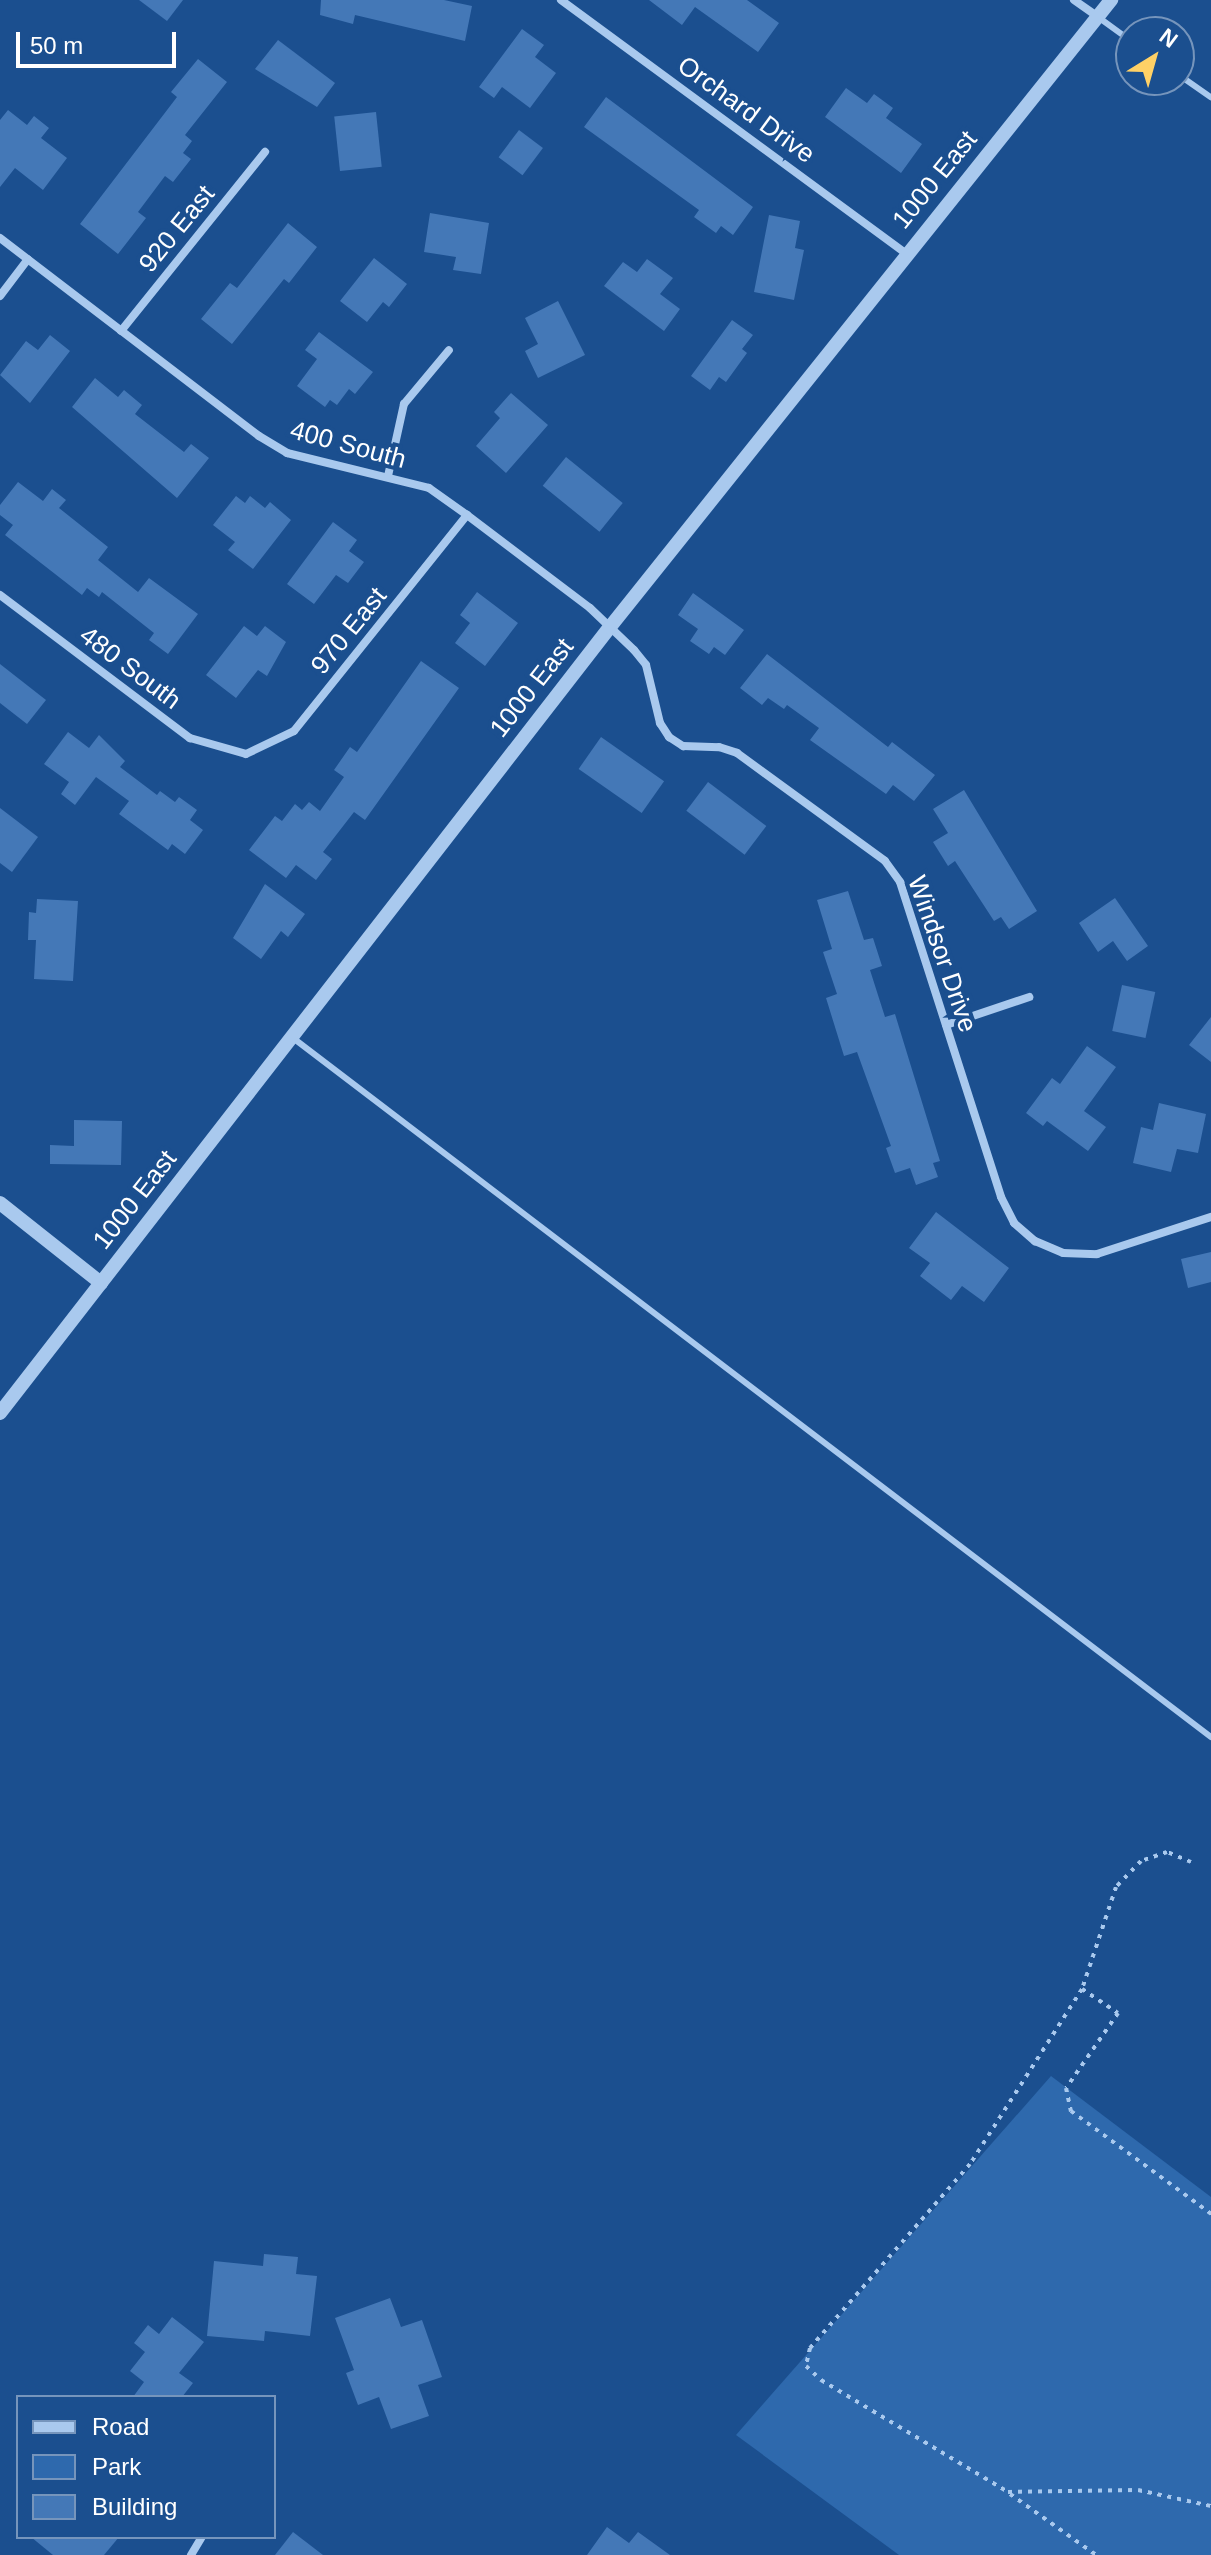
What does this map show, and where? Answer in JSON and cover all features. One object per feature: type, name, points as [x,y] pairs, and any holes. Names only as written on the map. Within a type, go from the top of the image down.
[{"type":"street","name":"Orchard Drive","points":[[561,0],[906,253]]},
{"type":"street","points":[[1074,0],[1098,17]]},
{"type":"street","name":"1000 East","points":[[0,1413],[610,627],[1111,0]]},
{"type":"street","name":"920 East","points":[[121,331],[265,152]]},
{"type":"street","name":"400 South","points":[[0,238],[287,453],[429,488],[610,627]]},
{"type":"street","points":[[0,296],[28,259]]},
{"type":"street","points":[[388,476],[404,404],[449,350]]},
{"type":"street","name":"970 East","points":[[246,754],[294,731],[467,515]]},
{"type":"street","name":"480 South","points":[[0,595],[190,738],[246,754]]},
{"type":"street","name":"Windsor Drive","points":[[610,627],[646,665],[660,723],[669,737],[683,746],[719,747],[737,753],[885,861],[900,882],[1001,1197],[1014,1223],[1035,1241],[1063,1253],[1097,1254],[1211,1217]]},
{"type":"street","points":[[946,1025],[1029,997]]},
{"type":"street","points":[[0,1203],[101,1283]]},
{"type":"lane","points":[[1098,17],[1115,29]]},
{"type":"lane","points":[[293,1038],[1211,1737]]},
{"type":"path","points":[[1096,2555],[1008,2492],[821,2380],[806,2366],[810,2348],[970,2164],[1082,1989],[1116,1887],[1141,1861],[1167,1852],[1191,1862]]},
{"type":"path","points":[[1082,1989],[1118,2013],[1066,2088],[1071,2111],[1211,2214]]},
{"type":"path","points":[[1008,2492],[1138,2490],[1211,2506]]},
{"type":"green space","points":[[1051,2076],[1211,2197],[1211,2555],[899,2555],[736,2435]]},
{"type":"building","points":[[139,0],[183,0],[167,21]]},
{"type":"building","points":[[321,0],[444,0],[472,6],[465,41],[355,15],[353,24],[320,15]]},
{"type":"building","points":[[649,0],[747,0],[779,23],[758,52],[695,7],[682,25]]},
{"type":"building","points":[[522,29],[544,45],[535,57],[556,73],[530,108],[502,87],[494,98],[479,87]]},
{"type":"building","points":[[278,40],[335,83],[317,107],[255,69]]},
{"type":"building","points":[[198,59],[227,82],[185,135],[192,141],[183,153],[191,159],[173,182],[165,176],[138,212],[146,218],[118,254],[80,224],[177,97],[171,92]]},
{"type":"building","points":[[846,88],[867,103],[874,94],[893,108],[886,118],[922,144],[901,173],[825,117]]},
{"type":"building","points":[[606,97],[753,207],[733,235],[721,226],[716,233],[694,217],[699,210],[584,127]]},
{"type":"building","points":[[8,110],[27,125],[34,116],[49,128],[41,138],[67,158],[43,190],[15,168],[0,187],[0,120]]},
{"type":"building","points":[[376,112],[382,167],[340,171],[334,116]]},
{"type":"building","points":[[519,130],[543,148],[522,175],[499,157]]},
{"type":"building","points":[[430,213],[489,223],[481,274],[453,270],[456,257],[424,252]]},
{"type":"building","points":[[769,215],[800,221],[795,248],[804,250],[794,300],[754,292]]},
{"type":"building","points":[[288,223],[317,247],[289,283],[284,279],[232,344],[201,319],[230,283],[237,288]]},
{"type":"building","points":[[374,258],[407,284],[389,307],[383,302],[367,322],[340,301]]},
{"type":"building","points":[[647,259],[673,278],[660,294],[680,309],[664,331],[604,286],[623,262],[637,272]]},
{"type":"building","points":[[558,301],[585,355],[538,378],[525,351],[538,344],[525,318]]},
{"type":"building","points":[[732,320],[753,335],[742,349],[747,353],[726,382],[719,377],[710,390],[691,376]]},
{"type":"building","points":[[319,332],[373,372],[355,394],[349,389],[337,405],[330,400],[325,407],[297,386],[317,359],[305,350]]},
{"type":"building","points":[[50,335],[70,351],[30,403],[0,375],[26,341],[38,350]]},
{"type":"building","points":[[95,378],[118,397],[124,390],[142,405],[135,414],[184,452],[191,444],[209,458],[177,498],[72,407]]},
{"type":"building","points":[[511,393],[548,425],[506,473],[476,446],[500,418],[494,412]]},
{"type":"building","points":[[566,457],[623,503],[599,532],[543,486]]},
{"type":"building","points":[[18,482],[43,501],[52,489],[66,500],[59,508],[108,547],[98,560],[138,592],[149,578],[198,614],[168,654],[149,640],[154,633],[102,592],[99,597],[87,588],[82,595],[5,535],[13,525],[0,515],[0,505]]},
{"type":"building","points":[[236,496],[245,503],[250,496],[265,508],[270,502],[291,520],[253,569],[228,550],[235,542],[213,525]]},
{"type":"building","points":[[333,522],[357,540],[349,551],[364,562],[348,583],[336,575],[314,604],[287,584]]},
{"type":"building","points":[[477,592],[518,623],[485,666],[455,643],[470,623],[460,615]]},
{"type":"building","points":[[693,593],[744,630],[725,655],[714,647],[709,654],[690,641],[698,629],[678,615]]},
{"type":"building","points":[[244,626],[257,636],[265,626],[286,642],[267,676],[258,670],[236,698],[206,675]]},
{"type":"building","points":[[767,654],[888,747],[892,742],[935,775],[914,801],[893,785],[886,794],[810,740],[819,728],[787,705],[784,709],[768,698],[762,705],[740,688]]},
{"type":"building","points":[[421,661],[459,688],[365,820],[354,812],[323,852],[332,859],[316,880],[296,865],[286,878],[249,850],[275,816],[282,821],[295,804],[302,810],[309,802],[320,811],[344,777],[334,770],[350,747],[357,752]]},
{"type":"building","points":[[0,664],[46,700],[27,724],[0,703]]},
{"type":"building","points":[[68,732],[89,748],[99,735],[125,761],[120,767],[157,795],[160,791],[175,802],[179,797],[197,810],[190,820],[203,830],[185,854],[172,844],[168,850],[119,814],[129,801],[96,777],[75,805],[61,794],[69,782],[44,764]]},
{"type":"building","points":[[601,737],[664,781],[642,813],[579,769]]},
{"type":"building","points":[[708,782],[766,826],[745,855],[686,811]]},
{"type":"building","points":[[964,790],[1037,911],[1009,929],[1001,917],[994,921],[955,861],[948,866],[933,842],[948,833],[933,809]]},
{"type":"building","points":[[0,808],[38,837],[12,872],[0,863]]},
{"type":"building","points":[[265,884],[305,914],[288,937],[281,931],[261,959],[233,938]]},
{"type":"building","points":[[848,891],[864,940],[873,938],[882,966],[870,970],[885,1017],[895,1014],[940,1161],[933,1163],[938,1177],[916,1185],[910,1168],[895,1173],[886,1148],[891,1146],[857,1052],[844,1056],[826,998],[837,994],[823,952],[832,949],[817,900]]},
{"type":"building","points":[[1115,898],[1148,946],[1127,961],[1113,941],[1098,952],[1079,923]]},
{"type":"building","points":[[37,899],[78,901],[73,981],[34,979],[36,940],[28,940],[29,912],[36,913]]},
{"type":"building","points":[[1122,985],[1155,992],[1145,1038],[1112,1031]]},
{"type":"building","points":[[1211,1017],[1211,1062],[1189,1045]]},
{"type":"building","points":[[1087,1046],[1116,1067],[1084,1111],[1106,1127],[1088,1151],[1047,1121],[1043,1126],[1026,1113],[1052,1078],[1060,1084]]},
{"type":"building","points":[[1159,1103],[1206,1114],[1198,1153],[1177,1149],[1171,1172],[1133,1163],[1141,1127],[1153,1130]]},
{"type":"building","points":[[74,1120],[122,1121],[121,1165],[50,1164],[50,1145],[74,1146]]},
{"type":"building","points":[[936,1212],[1009,1268],[984,1302],[962,1286],[951,1300],[920,1276],[930,1263],[909,1248]]},
{"type":"building","points":[[1211,1252],[1211,1282],[1188,1288],[1181,1259]]},
{"type":"building","points":[[264,2254],[298,2257],[296,2274],[317,2276],[310,2336],[265,2331],[264,2341],[207,2336],[214,2261],[263,2266]]},
{"type":"building","points":[[390,2298],[401,2327],[422,2320],[442,2377],[418,2385],[429,2416],[391,2429],[379,2397],[358,2405],[346,2373],[354,2370],[335,2318]]},
{"type":"building","points":[[172,2317],[204,2342],[179,2373],[193,2383],[184,2395],[134,2395],[144,2382],[130,2371],[145,2352],[134,2343],[148,2325],[159,2334]]},
{"type":"building","points":[[607,2527],[629,2543],[638,2532],[670,2555],[587,2555]]},
{"type":"building","points":[[293,2532],[323,2555],[275,2555]]},
{"type":"building","points":[[33,2539],[117,2539],[104,2555],[53,2555]]}]
